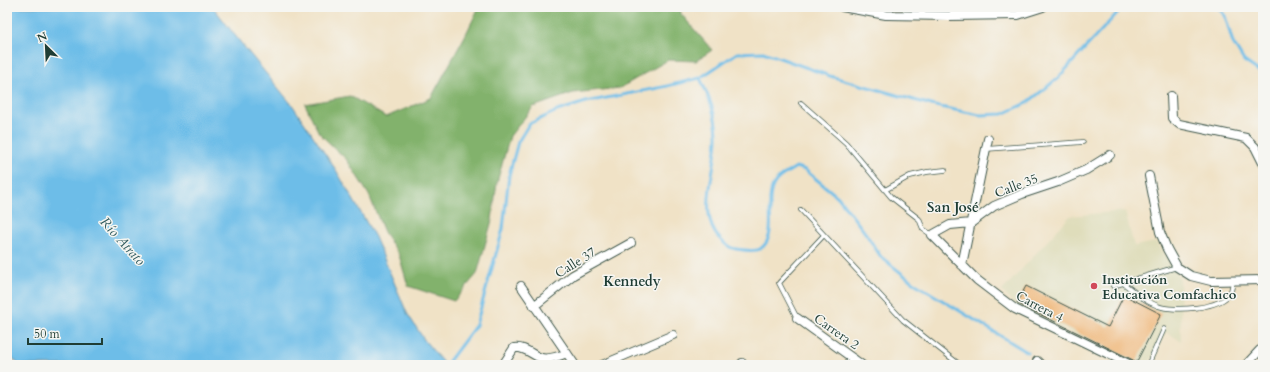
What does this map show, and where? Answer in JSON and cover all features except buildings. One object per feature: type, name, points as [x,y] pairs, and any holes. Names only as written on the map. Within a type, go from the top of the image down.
[{"type":"street","points":[[842,7],[886,15],[949,16],[1018,11],[1043,7]]},
{"type":"street","points":[[1171,96],[1172,118],[1178,124],[1246,138],[1255,147],[1263,163]]},
{"type":"street","points":[[962,265],[988,139]]},
{"type":"street","name":"Calle 35","points":[[971,223],[994,206],[1086,170],[1110,155]]},
{"type":"street","points":[[1148,176],[1160,232],[1177,267],[1191,276],[1211,281],[1263,280]]},
{"type":"street","points":[[932,235],[950,225],[971,223]]},
{"type":"street","name":"Carrera 4","points":[[932,235],[977,280],[1015,309],[1131,365]]},
{"type":"street","name":"Calle 37","points":[[534,306],[573,276],[631,243]]},
{"type":"street","points":[[520,286],[575,365]]},
{"type":"street","name":"Carrera 2","points":[[797,318],[862,365]]},
{"type":"street","points":[[602,365],[673,335]]},
{"type":"street","points":[[503,365],[514,348],[519,347],[542,358],[555,358],[566,353]]},
{"type":"street","points":[[1246,365],[1260,350]]},
{"type":"street","points":[[847,365],[854,359]]},
{"type":"lane","points":[[801,102],[846,144],[885,190],[897,202],[919,219],[923,229],[932,235]]},
{"type":"lane","points":[[986,149],[1083,142]]},
{"type":"lane","points":[[885,190],[910,176],[945,170]]},
{"type":"lane","points":[[801,210],[903,320],[960,365]]},
{"type":"lane","points":[[797,318],[779,283],[824,235]]},
{"type":"lane","points":[[1114,286],[1122,282],[1177,267]]},
{"type":"lane","points":[[1122,282],[1139,296],[1159,307],[1177,309],[1198,308],[1215,304],[1230,293],[1233,281]]},
{"type":"lane","points":[[1148,365],[1164,329]]},
{"type":"shaded area","name":"Institución Educativa Comfachico","points":[[1125,211],[1134,246],[1156,242],[1180,279],[1181,341],[1166,332],[1148,365],[1138,365],[1015,305],[1002,291],[1070,216]]},
{"type":"green space","points":[[479,7],[680,7],[681,14],[712,50],[696,61],[668,60],[620,88],[573,93],[533,107],[510,136],[497,182],[492,220],[477,274],[454,301],[408,286],[399,255],[384,232],[369,195],[347,160],[319,133],[305,104],[350,96],[386,117],[431,98]]},
{"type":"water","name":"Río Atrato","points":[[7,7],[213,7],[293,106],[336,170],[375,237],[407,313],[425,341],[445,365],[19,365],[7,352]]},
{"type":"waterway","points":[[446,365],[476,325],[503,229],[509,175],[518,142],[529,124],[557,111],[586,102],[700,78],[737,53],[763,52],[830,76],[935,106],[980,115],[1003,114],[1027,103],[1058,78],[1120,10],[1126,7]]},
{"type":"waterway","points":[[1218,7],[1225,16],[1233,43],[1244,61],[1263,74]]},
{"type":"waterway","points":[[700,78],[714,113],[717,135],[710,190],[710,218],[713,230],[726,245],[731,248],[742,250],[752,251],[760,249],[766,243],[769,236],[770,200],[771,191],[774,184],[781,176],[796,167],[805,170],[838,197],[866,234],[881,257],[914,283],[1027,352]]},
{"type":"place","name":"Institución Educativa Comfachico","points":[[1094,286]]},
{"type":"district","name":"San José","points":[[953,207]]},
{"type":"district","name":"Kennedy","points":[[632,281]]}]
